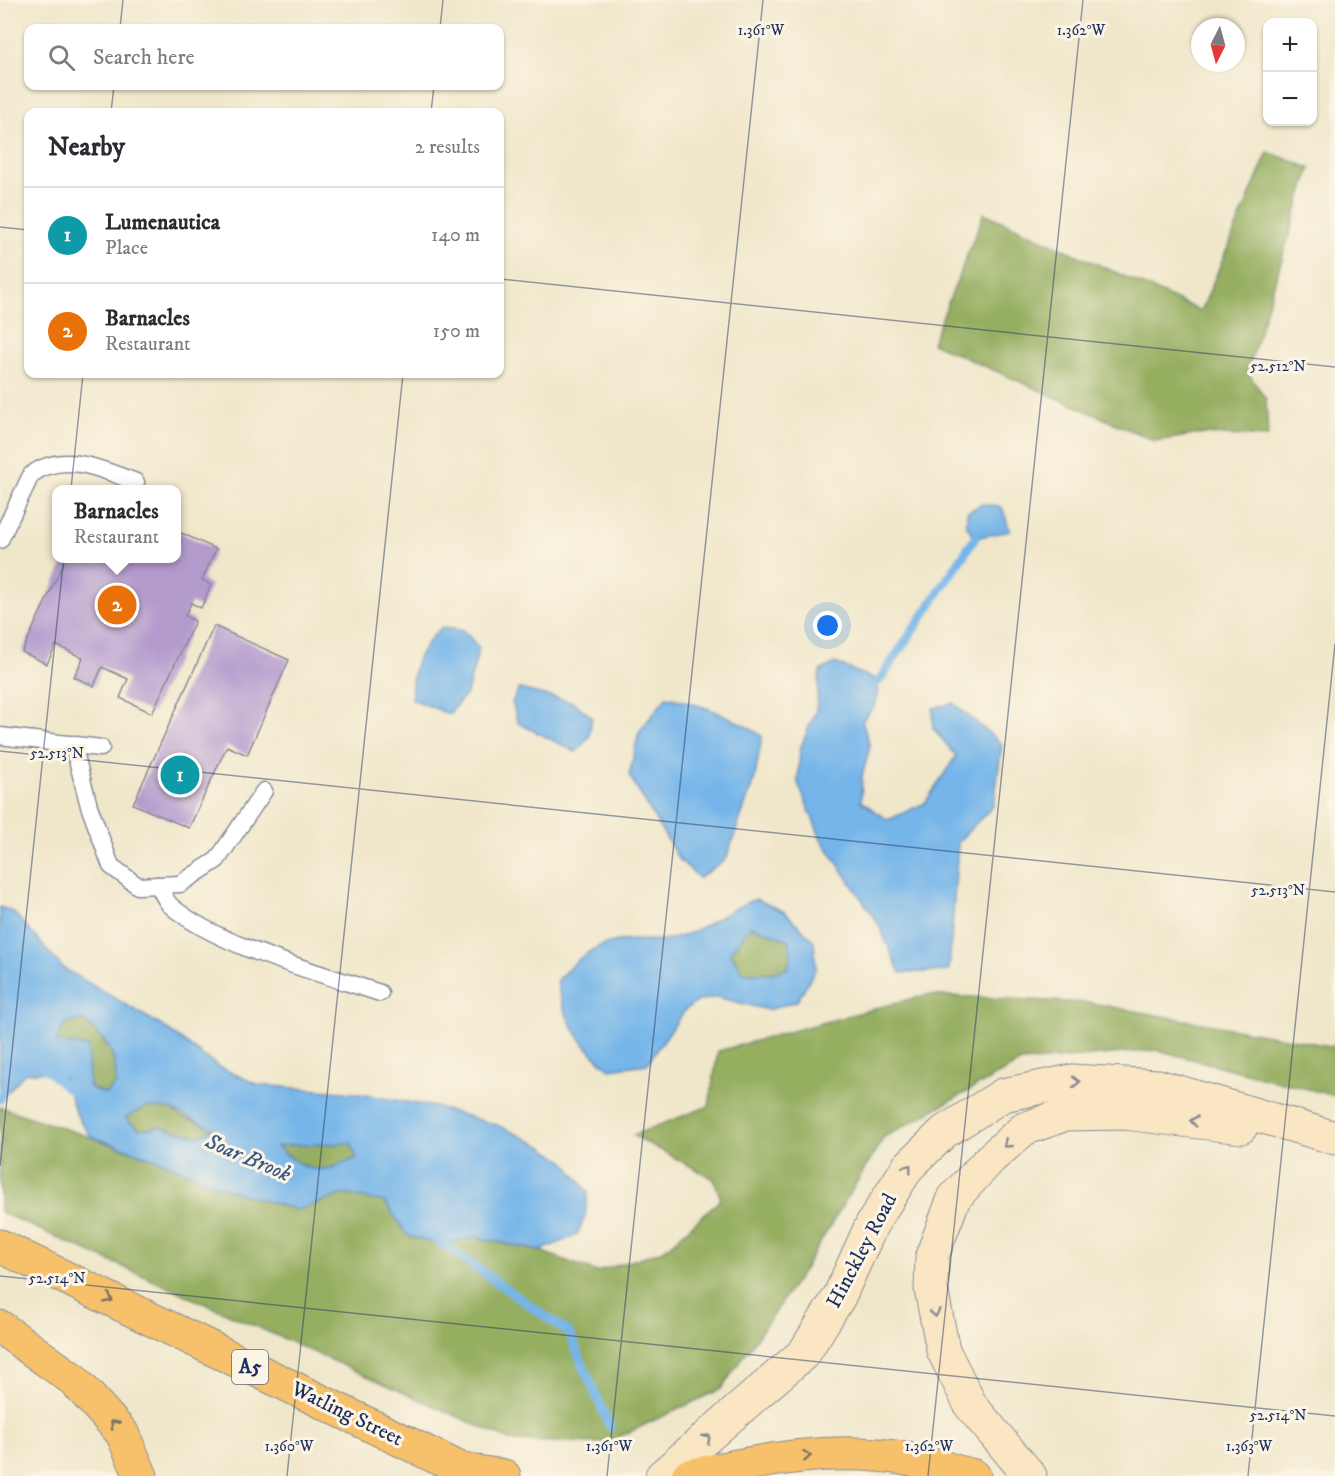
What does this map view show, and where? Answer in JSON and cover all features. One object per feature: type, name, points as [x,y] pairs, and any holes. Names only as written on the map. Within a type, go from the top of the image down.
[{"type":"highway","name":"Watling Street","points":[[0,1246],[463,1470],[504,1476]]},
{"type":"highway","points":[[0,1327],[75,1380],[122,1433],[141,1476]]},
{"type":"highway","points":[[688,1476],[762,1460],[838,1454],[910,1460],[974,1476]]},
{"type":"main road","name":"Hinckley Road","points":[[662,1476],[804,1353],[839,1297],[872,1224],[908,1167],[944,1132],[1003,1095],[1072,1081],[1158,1086],[1335,1138]]},
{"type":"main road","name":"Hinckley Road","points":[[1030,1476],[971,1406],[943,1350],[931,1289],[932,1256],[954,1198],[990,1159],[1024,1129],[1066,1114],[1125,1113],[1335,1138]]},
{"type":"lane","points":[[0,540],[31,475],[40,468],[56,463],[89,464],[136,482]]},
{"type":"lane","points":[[0,736],[101,748]]},
{"type":"lane","points":[[73,744],[89,806],[111,866],[138,886],[180,884],[217,860],[264,791]]},
{"type":"lane","points":[[158,885],[168,903],[196,924],[275,957],[380,993]]},
{"type":"green space","points":[[1268,152],[1310,168],[1247,372],[1266,399],[1268,437],[1201,434],[1155,441],[932,343],[984,213],[1201,311]]},
{"type":"green space","points":[[750,926],[790,940],[789,968],[772,973],[743,973],[730,952]]},
{"type":"green space","points":[[925,995],[1090,1003],[1335,1047],[1335,1096],[1157,1050],[1021,1062],[884,1137],[801,1274],[721,1389],[606,1443],[512,1441],[0,1212],[0,1107],[161,1161],[225,1189],[297,1210],[344,1194],[385,1202],[409,1236],[442,1245],[474,1237],[540,1251],[597,1272],[664,1250],[721,1199],[714,1179],[633,1135],[709,1106],[718,1051]]},
{"type":"green space","points":[[83,1020],[104,1041],[115,1063],[116,1084],[105,1094],[89,1087],[56,1042],[65,1024]]},
{"type":"green space","points":[[145,1107],[171,1109],[182,1117],[215,1128],[198,1136],[161,1127],[139,1129],[124,1118]]},
{"type":"green space","points":[[351,1143],[358,1158],[332,1168],[322,1169],[306,1166],[275,1145]]},
{"type":"water","points":[[982,504],[1002,507],[1010,531],[975,538],[967,526],[967,512]]},
{"type":"water","points":[[442,627],[464,631],[479,648],[467,693],[449,714],[412,699],[413,678],[418,659],[427,643]]},
{"type":"water","points":[[835,663],[879,681],[876,704],[862,721],[870,747],[862,776],[861,801],[888,820],[925,803],[956,756],[933,728],[933,708],[953,703],[1002,744],[994,805],[958,842],[949,971],[900,973],[878,923],[821,839],[798,783],[800,749],[816,710],[820,671]]},
{"type":"water","points":[[519,689],[573,702],[592,717],[589,737],[576,752],[518,723],[512,702]]},
{"type":"water","points":[[666,697],[716,712],[762,736],[755,777],[726,859],[699,878],[678,858],[629,775],[639,732]]},
{"type":"water","points":[[756,899],[785,912],[814,941],[816,968],[797,1001],[768,1010],[717,997],[698,1001],[685,1010],[647,1064],[610,1069],[581,1041],[563,1007],[557,980],[584,955],[600,946],[618,941],[674,938],[701,928]],"holes":[[[751,926],[789,940],[791,954],[788,968],[772,973],[743,973],[730,952]]]},
{"type":"water","points":[[0,907],[13,912],[63,968],[162,1026],[219,1067],[259,1085],[354,1093],[436,1107],[497,1125],[540,1145],[565,1162],[588,1192],[585,1216],[577,1235],[540,1251],[475,1237],[442,1245],[408,1236],[385,1202],[344,1194],[297,1210],[225,1189],[161,1161],[90,1136],[76,1114],[64,1078],[45,1072],[25,1073],[4,1096],[0,1093]],"holes":[[[83,1020],[104,1041],[115,1063],[116,1084],[105,1094],[89,1087],[88,1047],[56,1042],[65,1024]],[[145,1107],[171,1109],[214,1129],[198,1136],[161,1127],[139,1129],[125,1118]],[[351,1143],[357,1158],[332,1167],[314,1169],[297,1162],[276,1146]]]},
{"type":"building","points":[[181,533],[216,549],[202,580],[211,585],[201,608],[191,603],[185,616],[195,621],[152,713],[120,698],[128,679],[102,667],[94,686],[74,677],[83,658],[56,645],[47,664],[22,652],[64,563],[181,563]]},
{"type":"building","points":[[214,626],[289,660],[247,755],[227,746],[189,828],[133,804]]},
{"type":"waterway","points":[[879,681],[975,538]]},
{"type":"waterway","name":"Soar Brook","points":[[42,1066],[75,1094]]},
{"type":"waterway","name":"Soar Brook","points":[[0,1099],[6,1084]]},
{"type":"waterway","name":"Soar Brook","points":[[434,1238],[569,1333],[610,1427]]},
{"type":"place","name":"Barnacles","points":[[117,605]]},
{"type":"place","name":"Lumenautica","points":[[180,775]]}]
